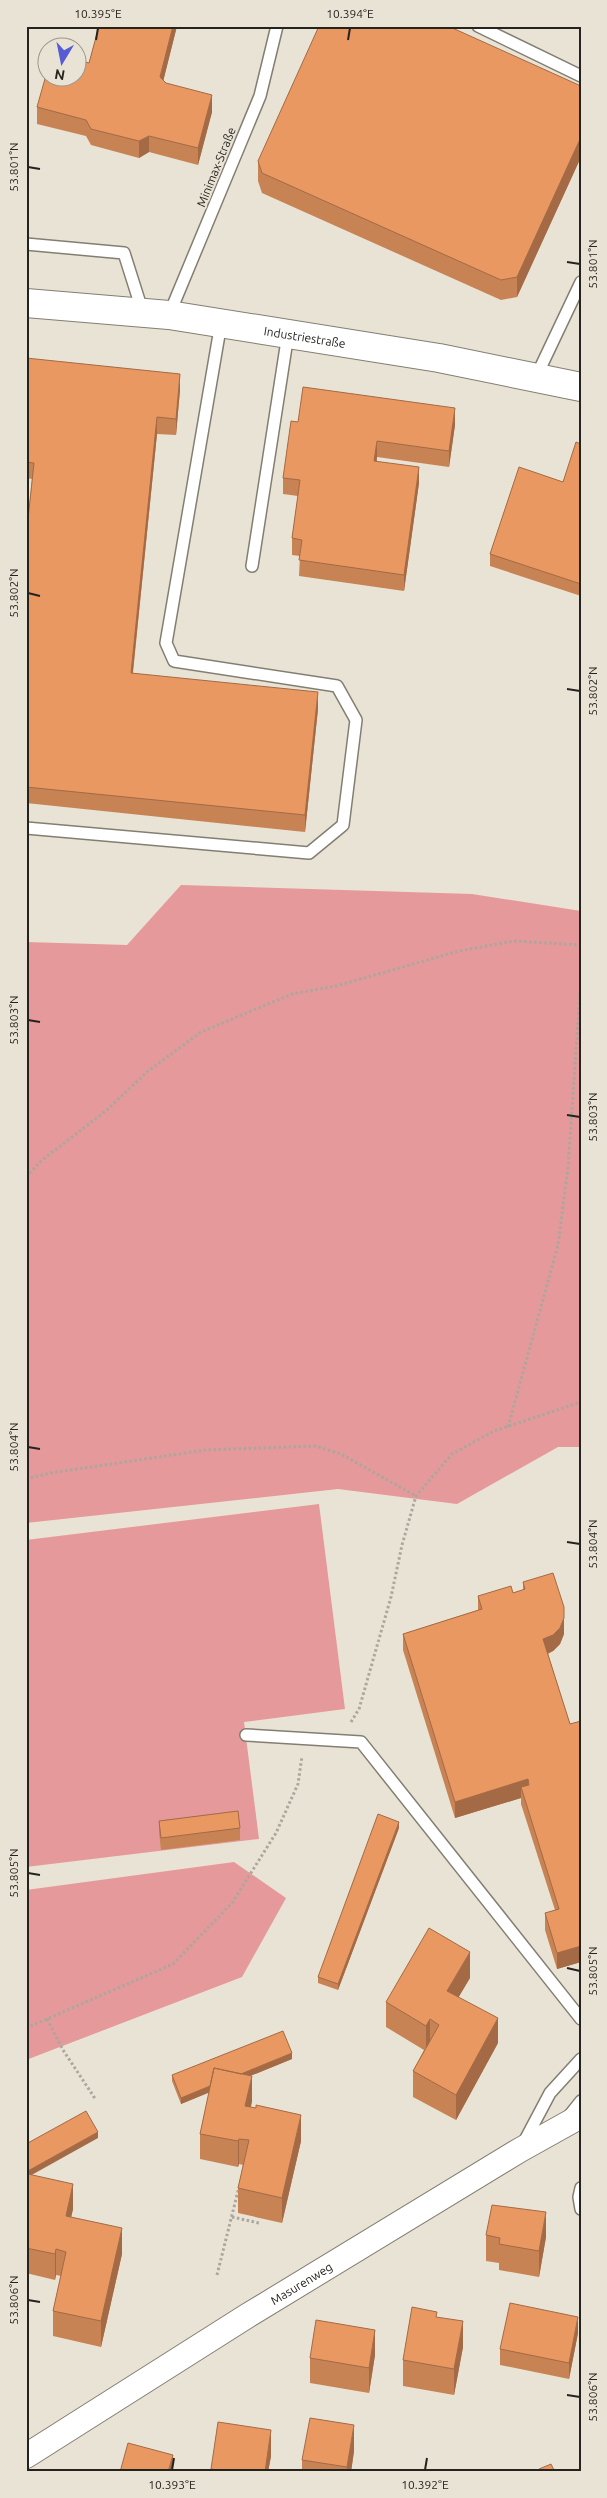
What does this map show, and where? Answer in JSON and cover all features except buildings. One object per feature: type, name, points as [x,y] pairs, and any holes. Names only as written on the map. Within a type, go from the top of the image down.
[{"type":"main road","name":"Industriestraße","points":[[26,303],[156,314],[221,323],[439,358],[581,387]]},
{"type":"street","name":"Masurenweg","points":[[26,2456],[246,2316],[520,2150],[572,2121]]},
{"type":"lane","name":"Minimax-Straße","points":[[156,314],[260,96],[277,26]]},
{"type":"lane","points":[[478,26],[581,76]]},
{"type":"lane","points":[[26,244],[124,253],[156,314]]},
{"type":"lane","points":[[536,377],[581,282]]},
{"type":"lane","points":[[26,828],[309,853],[343,825],[356,720],[337,686],[174,661],[166,643],[221,323]]},
{"type":"lane","points":[[252,566],[288,334]]},
{"type":"lane","points":[[246,1735],[361,1742],[581,2019]]},
{"type":"lane","points":[[520,2150],[550,2093],[581,2059]]},
{"type":"lane","points":[[572,2121],[581,2101]]},
{"type":"lane","points":[[581,2188],[579,2197],[581,2209]]},
{"type":"path","points":[[26,1177],[41,1161],[107,1110],[148,1071],[201,1032],[275,1001],[292,994],[336,986],[468,949],[514,941],[581,945]]},
{"type":"path","points":[[508,1427],[558,1245],[568,1168],[581,979]]},
{"type":"path","points":[[340,1740],[359,1709],[391,1597],[402,1545],[416,1496],[452,1454],[494,1431],[581,1402]]},
{"type":"path","points":[[26,1480],[68,1470],[206,1450],[316,1446],[341,1454],[416,1496]]},
{"type":"path","points":[[26,2028],[173,1964],[232,1903],[276,1833],[298,1784],[305,1738]]},
{"type":"path","points":[[47,2019],[63,2050],[96,2100]]},
{"type":"path","points":[[218,2275],[240,2182]]},
{"type":"path","points":[[232,2216],[259,2223]]},
{"type":"shaded area","points":[[181,885],[472,894],[581,911],[581,1447],[558,1447],[457,1504],[338,1489],[26,1523],[26,942],[127,945]]},
{"type":"shaded area","points":[[319,1504],[345,1709],[244,1722],[259,1839],[26,1867],[26,1540]]},
{"type":"shaded area","points":[[234,1862],[286,1898],[242,1977],[26,2060],[26,1890]]}]
